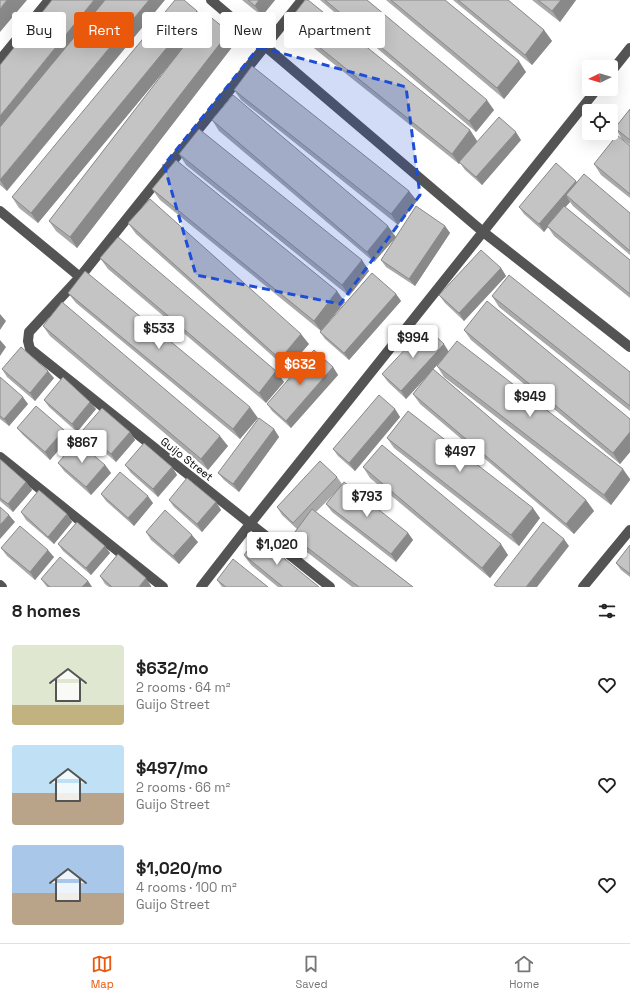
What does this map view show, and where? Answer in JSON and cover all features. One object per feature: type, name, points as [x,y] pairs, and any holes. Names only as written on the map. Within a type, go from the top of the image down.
[{"type":"street","points":[[0,60],[49,0]]},
{"type":"street","points":[[212,0],[226,12]]},
{"type":"street","points":[[276,33],[302,0]]},
{"type":"street","points":[[0,211],[80,277],[264,48]]},
{"type":"street","points":[[268,48],[482,231],[630,347]]},
{"type":"street","points":[[618,63],[630,48]]},
{"type":"street","points":[[202,587],[250,524],[482,231],[591,96]]},
{"type":"street","name":"Guijo Street","points":[[80,277],[29,332],[28,341],[30,349],[330,587]]},
{"type":"street","points":[[0,457],[162,587]]},
{"type":"street","points":[[583,587],[630,530]]},
{"type":"highlighted area","points":[[259,47],[406,87],[420,195],[340,304],[196,275],[164,165]]},
{"type":"building","points":[[0,0],[7,0],[0,9]]},
{"type":"building","points":[[52,0],[94,0],[84,12],[74,12],[74,25],[66,35],[66,12],[42,12]]},
{"type":"building","points":[[105,0],[149,0],[134,18],[134,12],[95,12]]},
{"type":"building","points":[[175,0],[184,0],[197,11],[196,12],[165,12]]},
{"type":"building","points":[[248,0],[259,0],[255,6]]},
{"type":"building","points":[[305,0],[308,0],[323,12],[296,12]]},
{"type":"building","points":[[325,0],[367,0],[381,12],[339,12]]},
{"type":"building","points":[[391,0],[445,0],[519,61],[497,88]]},
{"type":"building","points":[[458,0],[508,0],[544,30],[525,55]]},
{"type":"building","points":[[538,0],[561,0],[552,11]]},
{"type":"building","points":[[385,15],[487,100],[469,121],[382,48],[385,48]]},
{"type":"building","points":[[212,18],[220,25],[220,44],[70,237],[49,221],[183,48],[212,48]]},
{"type":"building","points":[[74,37],[74,48],[109,48],[0,180],[0,127]]},
{"type":"building","points":[[142,40],[142,48],[167,48],[31,213],[12,197]]},
{"type":"building","points":[[14,48],[55,48],[0,116],[0,65]]},
{"type":"building","points":[[320,48],[368,48],[470,130],[452,154]]},
{"type":"building","points":[[252,66],[409,191],[391,214],[234,90]]},
{"type":"building","points":[[233,95],[388,226],[367,252],[212,120]]},
{"type":"building","points":[[630,109],[630,140],[618,130],[618,124]]},
{"type":"building","points":[[499,117],[516,132],[476,177],[459,162]]},
{"type":"building","points":[[199,129],[362,260],[342,285],[179,154]]},
{"type":"building","points":[[618,136],[630,146],[630,194],[594,164],[613,140],[618,140]]},
{"type":"building","points":[[176,160],[337,291],[314,321],[152,189]]},
{"type":"building","points":[[556,163],[576,181],[539,224],[519,207]]},
{"type":"building","points":[[584,174],[630,213],[630,251],[566,195]]},
{"type":"building","points":[[150,199],[301,334],[280,359],[128,223]]},
{"type":"building","points":[[416,206],[445,226],[409,279],[381,260]]},
{"type":"building","points":[[564,206],[630,260],[630,294],[547,226]]},
{"type":"building","points":[[118,237],[276,371],[259,393],[100,258]]},
{"type":"building","points":[[481,250],[501,268],[459,313],[439,295]]},
{"type":"building","points":[[85,271],[250,407],[233,429],[68,293]]},
{"type":"building","points":[[372,273],[396,294],[344,353],[320,332]]},
{"type":"building","points":[[509,275],[630,372],[630,406],[492,296]]},
{"type":"building","points":[[487,301],[630,419],[630,432],[613,453],[464,330]]},
{"type":"building","points":[[62,302],[220,436],[201,459],[43,326]]},
{"type":"building","points":[[426,327],[444,344],[401,391],[382,374]]},
{"type":"building","points":[[457,341],[623,469],[604,495],[437,366]]},
{"type":"building","points":[[21,347],[48,371],[30,393],[2,369]]},
{"type":"building","points":[[314,350],[333,367],[286,421],[267,404]]},
{"type":"building","points":[[433,369],[586,500],[566,524],[413,394]]},
{"type":"building","points":[[0,377],[23,397],[4,419],[0,416]]},
{"type":"building","points":[[63,377],[90,402],[72,424],[44,400]]},
{"type":"building","points":[[379,395],[395,409],[349,463],[333,449]]},
{"type":"building","points":[[36,406],[64,430],[45,452],[17,428]]},
{"type":"building","points":[[102,408],[130,432],[111,454],[83,430]]},
{"type":"building","points":[[408,411],[533,508],[511,535],[387,438]]},
{"type":"building","points":[[259,418],[274,429],[233,484],[218,473]]},
{"type":"building","points":[[77,441],[105,465],[86,487],[58,463]]},
{"type":"building","points":[[144,443],[172,467],[153,489],[125,465]]},
{"type":"building","points":[[382,445],[501,544],[482,568],[363,467]]},
{"type":"building","points":[[0,459],[26,482],[8,504],[0,498]]},
{"type":"building","points":[[320,461],[337,477],[293,523],[277,507]]},
{"type":"building","points":[[120,472],[148,496],[128,518],[101,494]]},
{"type":"building","points":[[187,478],[216,502],[197,524],[169,500]]},
{"type":"building","points":[[344,482],[408,533],[391,554],[326,504]]},
{"type":"building","points":[[39,490],[67,514],[48,537],[21,512]]},
{"type":"building","points":[[0,507],[9,515],[0,525]]},
{"type":"building","points":[[312,509],[413,587],[359,587],[292,536]]},
{"type":"building","points":[[165,510],[192,535],[173,556],[146,532]]},
{"type":"building","points":[[77,522],[105,546],[86,568],[58,544]]},
{"type":"building","points":[[543,522],[564,539],[526,587],[497,587],[494,585]]},
{"type":"building","points":[[20,526],[48,550],[30,572],[1,548]]},
{"type":"building","points":[[258,537],[319,587],[283,587],[244,555]]},
{"type":"building","points":[[630,545],[630,574],[616,563]]},
{"type":"building","points":[[118,554],[146,578],[139,587],[112,587],[100,576]]},
{"type":"building","points":[[60,557],[88,581],[82,587],[50,587],[41,579]]},
{"type":"building","points":[[233,559],[268,587],[226,587],[217,580]]}]
